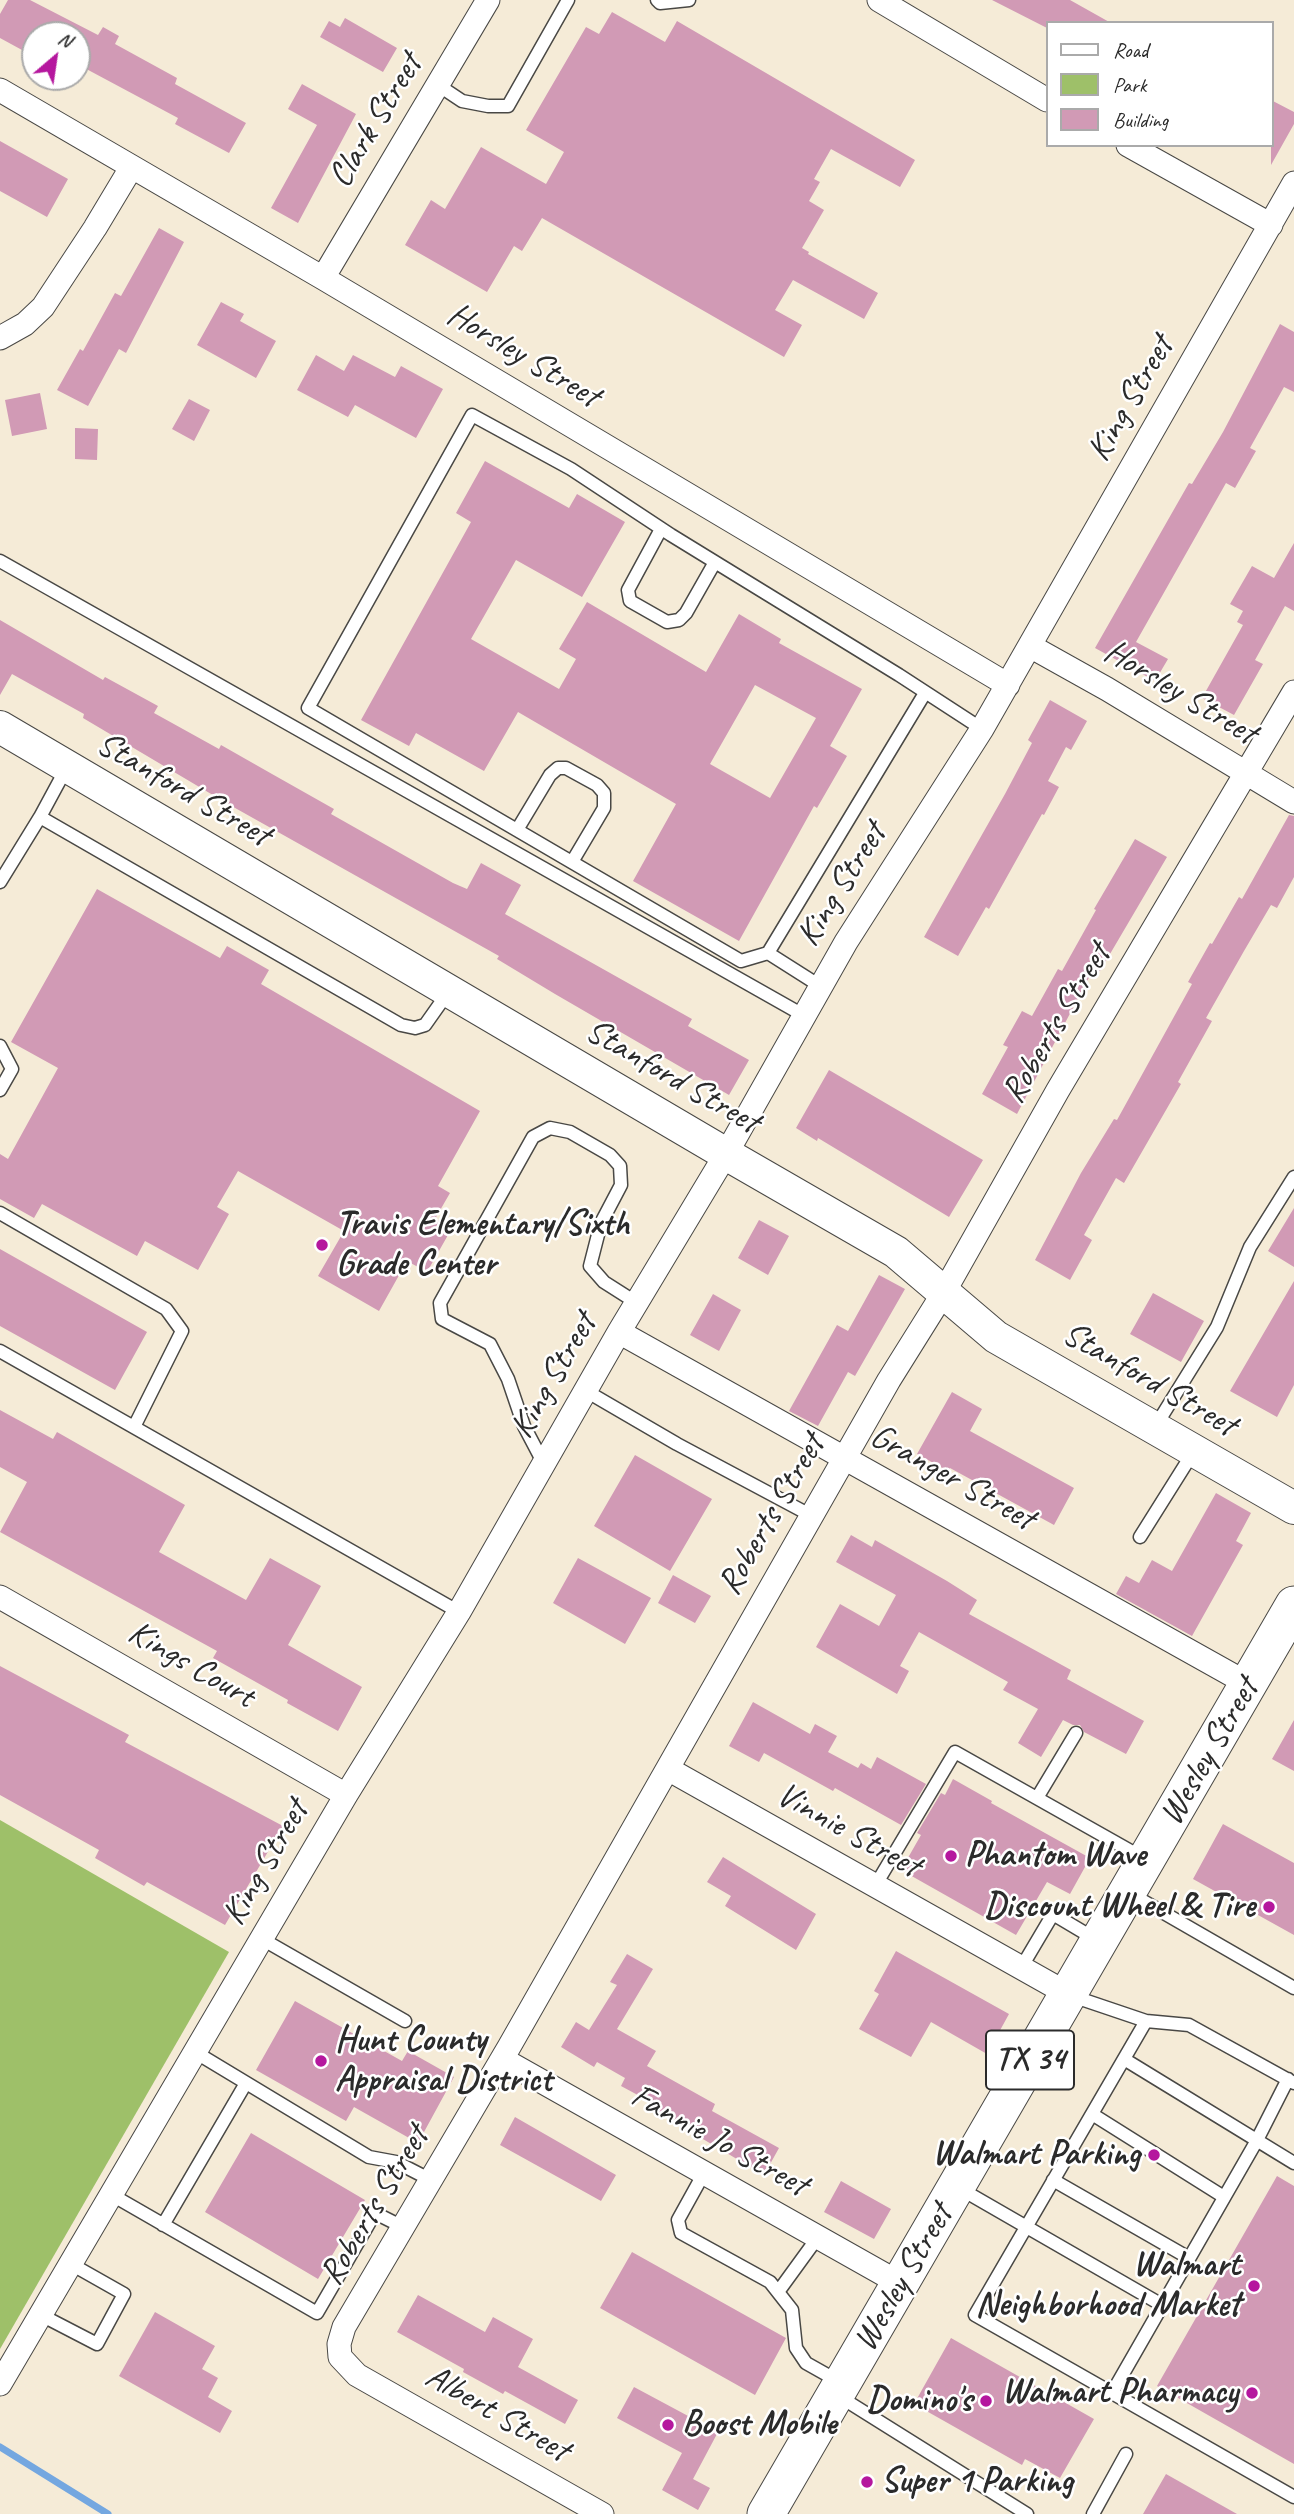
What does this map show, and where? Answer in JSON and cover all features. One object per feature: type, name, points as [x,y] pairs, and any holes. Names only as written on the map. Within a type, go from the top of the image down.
[{"type":"main road","name":"Wesley Street","points":[[769,2513],[1294,1605]]},
{"type":"street","name":"Clark Street","points":[[323,278],[488,0]]},
{"type":"street","points":[[879,0],[1046,99]]},
{"type":"street","name":"Horsley Street","points":[[0,90],[323,278],[1008,685]]},
{"type":"street","points":[[1132,147],[1271,225]]},
{"type":"street","points":[[0,338],[25,324],[43,307],[131,168]]},
{"type":"street","name":"King Street","points":[[0,2384],[346,1795],[459,1612],[619,1332],[726,1154],[846,942],[1008,685],[1294,183]]},
{"type":"street","name":"Horsley Street","points":[[1030,646],[1107,689],[1294,802]]},
{"type":"street","name":"Roberts Street","points":[[357,2375],[340,2357],[339,2344],[344,2327],[502,2059],[889,1380],[944,1293],[1052,1102],[1294,692]]},
{"type":"street","name":"Stanford Street","points":[[0,727],[896,1252],[996,1337],[1294,1508]]},
{"type":"street","name":"Granger Street","points":[[619,1332],[1250,1685]]},
{"type":"street","name":"Kings Court","points":[[0,1597],[346,1795]]},
{"type":"street","name":"Vinnie Street","points":[[668,1769],[1068,1994]]},
{"type":"street","name":"Fannie Jo Street","points":[[502,2059],[901,2284]]},
{"type":"street","name":"Albert Street","points":[[357,2375],[602,2514]]},
{"type":"lane","points":[[438,85],[462,101],[488,106],[508,106],[568,0]]},
{"type":"lane","points":[[657,0],[660,3],[689,0]]},
{"type":"lane","points":[[925,693],[768,953],[741,961],[308,708],[472,415],[571,469],[661,529],[715,562],[925,693],[982,729]]},
{"type":"lane","points":[[661,529],[628,590],[630,601],[667,622],[679,621],[687,613],[715,562]]},
{"type":"lane","points":[[0,561],[803,1015]]},
{"type":"lane","points":[[0,883],[67,766]]},
{"type":"lane","points":[[517,830],[550,775],[558,768],[566,768],[597,786],[604,793],[604,808],[572,862]]},
{"type":"lane","points":[[40,817],[401,1025],[415,1028],[425,1025],[449,991]]},
{"type":"lane","points":[[768,953],[820,986]]},
{"type":"lane","points":[[0,1046],[12,1069],[0,1090]]},
{"type":"lane","points":[[544,1464],[524,1426],[508,1379],[490,1344],[442,1319],[440,1303],[533,1137],[550,1128],[570,1132],[610,1155],[620,1166],[621,1185],[601,1223],[590,1266],[604,1282],[637,1303]]},
{"type":"lane","points":[[1155,1428],[1217,1327],[1250,1247],[1294,1177]]},
{"type":"lane","points":[[0,1213],[166,1309],[182,1331],[134,1427]]},
{"type":"lane","points":[[0,1351],[459,1612]]},
{"type":"lane","points":[[586,1391],[677,1444],[812,1516]]},
{"type":"lane","points":[[1140,1537],[1194,1451]]},
{"type":"lane","points":[[1037,1798],[1076,1733]]},
{"type":"lane","points":[[875,1886],[956,1752],[1147,1860]]},
{"type":"lane","points":[[1128,1892],[1294,1989]]},
{"type":"lane","points":[[1021,1968],[1053,1914],[1099,1941]]},
{"type":"lane","points":[[262,1938],[405,2021]]},
{"type":"lane","points":[[1068,1994],[1146,2021],[1189,2025],[1291,2081],[1112,2393]]},
{"type":"lane","points":[[1146,2021],[975,2315],[1294,2497]]},
{"type":"lane","points":[[195,2052],[369,2157],[396,2162],[431,2180]]},
{"type":"lane","points":[[1124,2059],[1294,2163]]},
{"type":"lane","points":[[163,2225],[246,2083]]},
{"type":"lane","points":[[1092,2114],[1224,2197]]},
{"type":"lane","points":[[704,2173],[678,2220],[681,2233],[770,2282],[792,2310],[796,2348],[806,2363],[839,2389],[1027,2514]]},
{"type":"lane","points":[[1053,2180],[1189,2258]]},
{"type":"lane","points":[[957,2187],[1162,2305]]},
{"type":"lane","points":[[112,2195],[317,2313],[375,2213],[403,2227]]},
{"type":"lane","points":[[778,2292],[818,2237]]},
{"type":"lane","points":[[41,2315],[97,2344],[124,2294],[71,2264]]},
{"type":"lane","points":[[1093,2514],[1126,2454]]},
{"type":"green space","points":[[0,1820],[229,1952],[0,2349]]},
{"type":"building","points":[[8,0],[30,0],[71,21],[21,21],[21,49],[0,38],[0,14]]},
{"type":"building","points":[[992,0],[1070,0],[1107,21],[1046,21],[1046,27]]},
{"type":"building","points":[[612,12],[665,42],[677,21],[915,160],[900,187],[831,149],[814,179],[820,182],[809,201],[824,210],[802,248],[809,252],[808,254],[878,293],[864,319],[793,280],[775,310],[802,325],[784,357],[542,218],[522,251],[514,246],[487,292],[405,245],[431,200],[445,209],[481,147],[546,184],[564,152],[526,130],[586,27],[599,34]]},
{"type":"building","points":[[345,18],[397,48],[383,72],[320,37],[329,21],[340,27]]},
{"type":"building","points":[[103,27],[119,36],[115,44],[177,78],[175,84],[246,123],[229,153],[175,124],[178,118],[91,71],[91,31],[98,35]]},
{"type":"building","points":[[302,84],[356,114],[298,223],[271,208],[317,125],[288,109]]},
{"type":"building","points":[[1273,101],[1294,112],[1294,124],[1271,165]]},
{"type":"building","points":[[0,141],[68,179],[47,217],[0,191]]},
{"type":"building","points":[[159,228],[184,242],[126,353],[119,349],[88,406],[57,390],[80,349],[83,351],[115,293],[121,296]]},
{"type":"building","points":[[221,302],[244,314],[240,321],[276,341],[256,378],[197,345]]},
{"type":"building","points":[[1280,324],[1294,332],[1294,392],[1284,387],[1250,448],[1256,451],[1235,488],[1226,483],[1136,642],[1168,659],[1155,681],[1095,648],[1189,483],[1192,484],[1223,432]]},
{"type":"building","points":[[316,355],[344,371],[353,355],[395,377],[401,366],[443,389],[416,438],[355,405],[348,417],[297,390]]},
{"type":"building","points":[[40,393],[47,429],[12,436],[5,400]]},
{"type":"building","points":[[189,399],[210,410],[194,441],[172,429]]},
{"type":"building","points":[[75,428],[98,429],[97,460],[75,459]]},
{"type":"building","points":[[485,461],[569,508],[577,494],[625,522],[582,597],[516,560],[471,639],[559,689],[576,659],[559,649],[587,602],[706,672],[739,614],[781,639],[779,643],[862,689],[830,746],[847,756],[817,808],[814,806],[739,941],[633,881],[676,804],[518,712],[484,771],[416,733],[409,746],[361,720],[471,522],[456,513]],"holes":[[[755,685],[816,718],[770,798],[710,764]]]},
{"type":"building","points":[[1294,543],[1294,611],[1285,606],[1255,660],[1263,664],[1234,715],[1202,698],[1243,625],[1237,622],[1243,611],[1230,604],[1252,566],[1274,578]]},
{"type":"building","points":[[0,620],[103,680],[105,677],[158,706],[154,713],[219,749],[221,745],[334,809],[331,814],[453,883],[467,889],[481,863],[521,885],[505,914],[692,1019],[688,1026],[749,1060],[729,1095],[497,959],[499,956],[228,804],[83,718],[84,714],[12,674],[0,695]]},
{"type":"building","points":[[1050,700],[1087,721],[1071,750],[1066,747],[1048,781],[1059,787],[1044,815],[1042,814],[989,909],[986,907],[958,956],[924,937],[1005,794],[1032,743],[1028,740]]},
{"type":"building","points":[[1289,815],[1294,816],[1294,877],[1277,908],[1271,905],[1206,1018],[1212,1021],[1178,1082],[1181,1084],[1124,1183],[1116,1178],[1084,1235],[1092,1240],[1070,1280],[1035,1260],[1081,1173],[1114,1119],[1117,1120],[1192,984],[1188,982],[1210,943],[1212,944],[1239,897],[1242,899]]},
{"type":"building","points":[[1135,839],[1167,857],[1100,971],[1094,968],[1017,1114],[982,1094],[1008,1047],[1003,1045],[1022,1011],[1032,1016],[1058,969],[1062,971]]},
{"type":"building","points":[[97,889],[220,958],[227,946],[269,970],[261,984],[480,1111],[438,1186],[450,1193],[435,1219],[452,1228],[427,1272],[407,1261],[379,1311],[318,1276],[344,1231],[238,1171],[217,1207],[229,1214],[198,1270],[145,1241],[137,1256],[42,1204],[34,1218],[0,1199],[0,1154],[8,1159],[58,1068],[11,1042]]},
{"type":"building","points":[[829,1070],[983,1160],[949,1217],[818,1138],[817,1141],[796,1128]]},
{"type":"building","points":[[1294,1208],[1294,1267],[1268,1251]]},
{"type":"building","points":[[759,1220],[789,1236],[768,1275],[738,1258]]},
{"type":"building","points":[[0,1249],[147,1332],[115,1390],[0,1326]]},
{"type":"building","points":[[879,1275],[905,1289],[855,1376],[848,1372],[818,1426],[789,1411],[837,1325],[848,1331]]},
{"type":"building","points":[[1294,1281],[1294,1385],[1277,1417],[1230,1391]]},
{"type":"building","points":[[1153,1293],[1204,1321],[1181,1362],[1130,1334]]},
{"type":"building","points":[[713,1294],[741,1310],[719,1351],[690,1335]]},
{"type":"building","points":[[952,1392],[982,1409],[970,1431],[1074,1488],[1054,1525],[950,1468],[948,1471],[917,1454]]},
{"type":"building","points":[[0,1410],[53,1439],[57,1432],[185,1505],[159,1552],[246,1600],[270,1558],[321,1586],[288,1645],[362,1687],[338,1731],[213,1658],[217,1651],[0,1532],[27,1482],[0,1467]]},
{"type":"building","points":[[635,1455],[712,1499],[670,1571],[594,1526]]},
{"type":"building","points":[[1216,1493],[1251,1513],[1236,1541],[1243,1545],[1192,1636],[1116,1594],[1126,1576],[1139,1583],[1152,1560],[1172,1571]]},
{"type":"building","points":[[851,1535],[872,1547],[875,1540],[977,1600],[969,1614],[1071,1670],[1067,1679],[1144,1721],[1126,1754],[1084,1732],[1080,1725],[1063,1720],[1041,1757],[1018,1743],[1038,1709],[1003,1690],[1008,1682],[919,1632],[900,1666],[909,1671],[897,1694],[816,1647],[840,1604],[879,1626],[896,1595],[836,1562]]},
{"type":"building","points":[[578,1558],[651,1598],[625,1644],[553,1603]]},
{"type":"building","points":[[673,1575],[711,1596],[695,1623],[658,1603]]},
{"type":"building","points":[[0,1666],[129,1735],[125,1742],[283,1826],[225,1925],[147,1882],[144,1886],[95,1858],[99,1850],[0,1795]]},
{"type":"building","points":[[753,1702],[810,1734],[815,1724],[837,1736],[828,1752],[858,1768],[861,1763],[871,1769],[877,1757],[926,1784],[901,1825],[764,1753],[759,1762],[729,1746]]},
{"type":"building","points":[[1294,1720],[1294,1771],[1272,1759]]},
{"type":"building","name":"Phantom Wave","points":[[953,1779],[1090,1858],[1070,1894],[1047,1882],[1016,1935],[901,1870],[921,1835],[917,1833],[941,1793],[945,1795]]},
{"type":"building","name":"Discount Wheel & Tire","points":[[1223,1824],[1294,1863],[1294,1935],[1193,1879]]},
{"type":"building","points":[[723,1857],[816,1914],[796,1950],[725,1906],[731,1896],[707,1882]]},
{"type":"building","points":[[896,1951],[1009,2014],[987,2054],[931,2022],[911,2057],[859,2029],[879,1994],[874,1991]]},
{"type":"building","points":[[627,1954],[653,1969],[617,2029],[656,2051],[647,2066],[715,2104],[712,2111],[779,2148],[764,2175],[657,2112],[660,2107],[621,2086],[625,2078],[597,2062],[594,2067],[561,2047],[576,2022],[589,2030],[617,1985],[610,1982]]},
{"type":"building","name":"Hunt County Appraisal District","points":[[295,2001],[402,2061],[408,2051],[454,2077],[418,2143],[354,2107],[346,2121],[256,2070]]},
{"type":"building","points":[[515,2117],[616,2175],[601,2201],[500,2145]]},
{"type":"building","points":[[251,2133],[365,2200],[318,2279],[205,2212]]},
{"type":"building","name":"Walmart Neighborhood Market","points":[[1277,2176],[1294,2186],[1294,2464],[1157,2386]]},
{"type":"building","points":[[841,2181],[891,2209],[874,2239],[824,2212]]},
{"type":"building","points":[[632,2252],[786,2338],[755,2395],[600,2308]]},
{"type":"building","points":[[418,2295],[485,2332],[493,2317],[533,2339],[518,2367],[578,2400],[565,2424],[505,2391],[503,2394],[397,2332]]},
{"type":"building","points":[[155,2312],[215,2346],[202,2369],[218,2378],[208,2397],[232,2411],[220,2433],[119,2376]]},
{"type":"building","points":[[951,2338],[1094,2419],[1060,2478],[1025,2459],[1022,2465],[914,2404]]},
{"type":"building","name":"Boost Mobile","points":[[634,2387],[718,2432],[693,2479],[710,2488],[698,2510],[662,2490],[682,2453],[617,2418]]},
{"type":"building","points":[[1166,2474],[1237,2514],[1143,2514]]},
{"type":"waterway","points":[[0,2447],[108,2514]]},
{"type":"place","name":"Travis Elementary/Sixth Grade Center","points":[[322,1245]]},
{"type":"place","name":"Phantom Wave","points":[[951,1856]]},
{"type":"place","name":"Discount Wheel & Tire","points":[[1269,1907]]},
{"type":"place","name":"Hunt County Appraisal District","points":[[321,2061]]},
{"type":"place","name":"Walmart Parking","points":[[1154,2155]]},
{"type":"place","name":"Walmart Neighborhood Market","points":[[1254,2286]]},
{"type":"place","name":"Walmart Pharmacy","points":[[1252,2393]]},
{"type":"place","name":"Domino's","points":[[986,2401]]},
{"type":"place","name":"Boost Mobile","points":[[668,2425]]},
{"type":"place","name":"Super 1 Parking","points":[[867,2482]]}]
